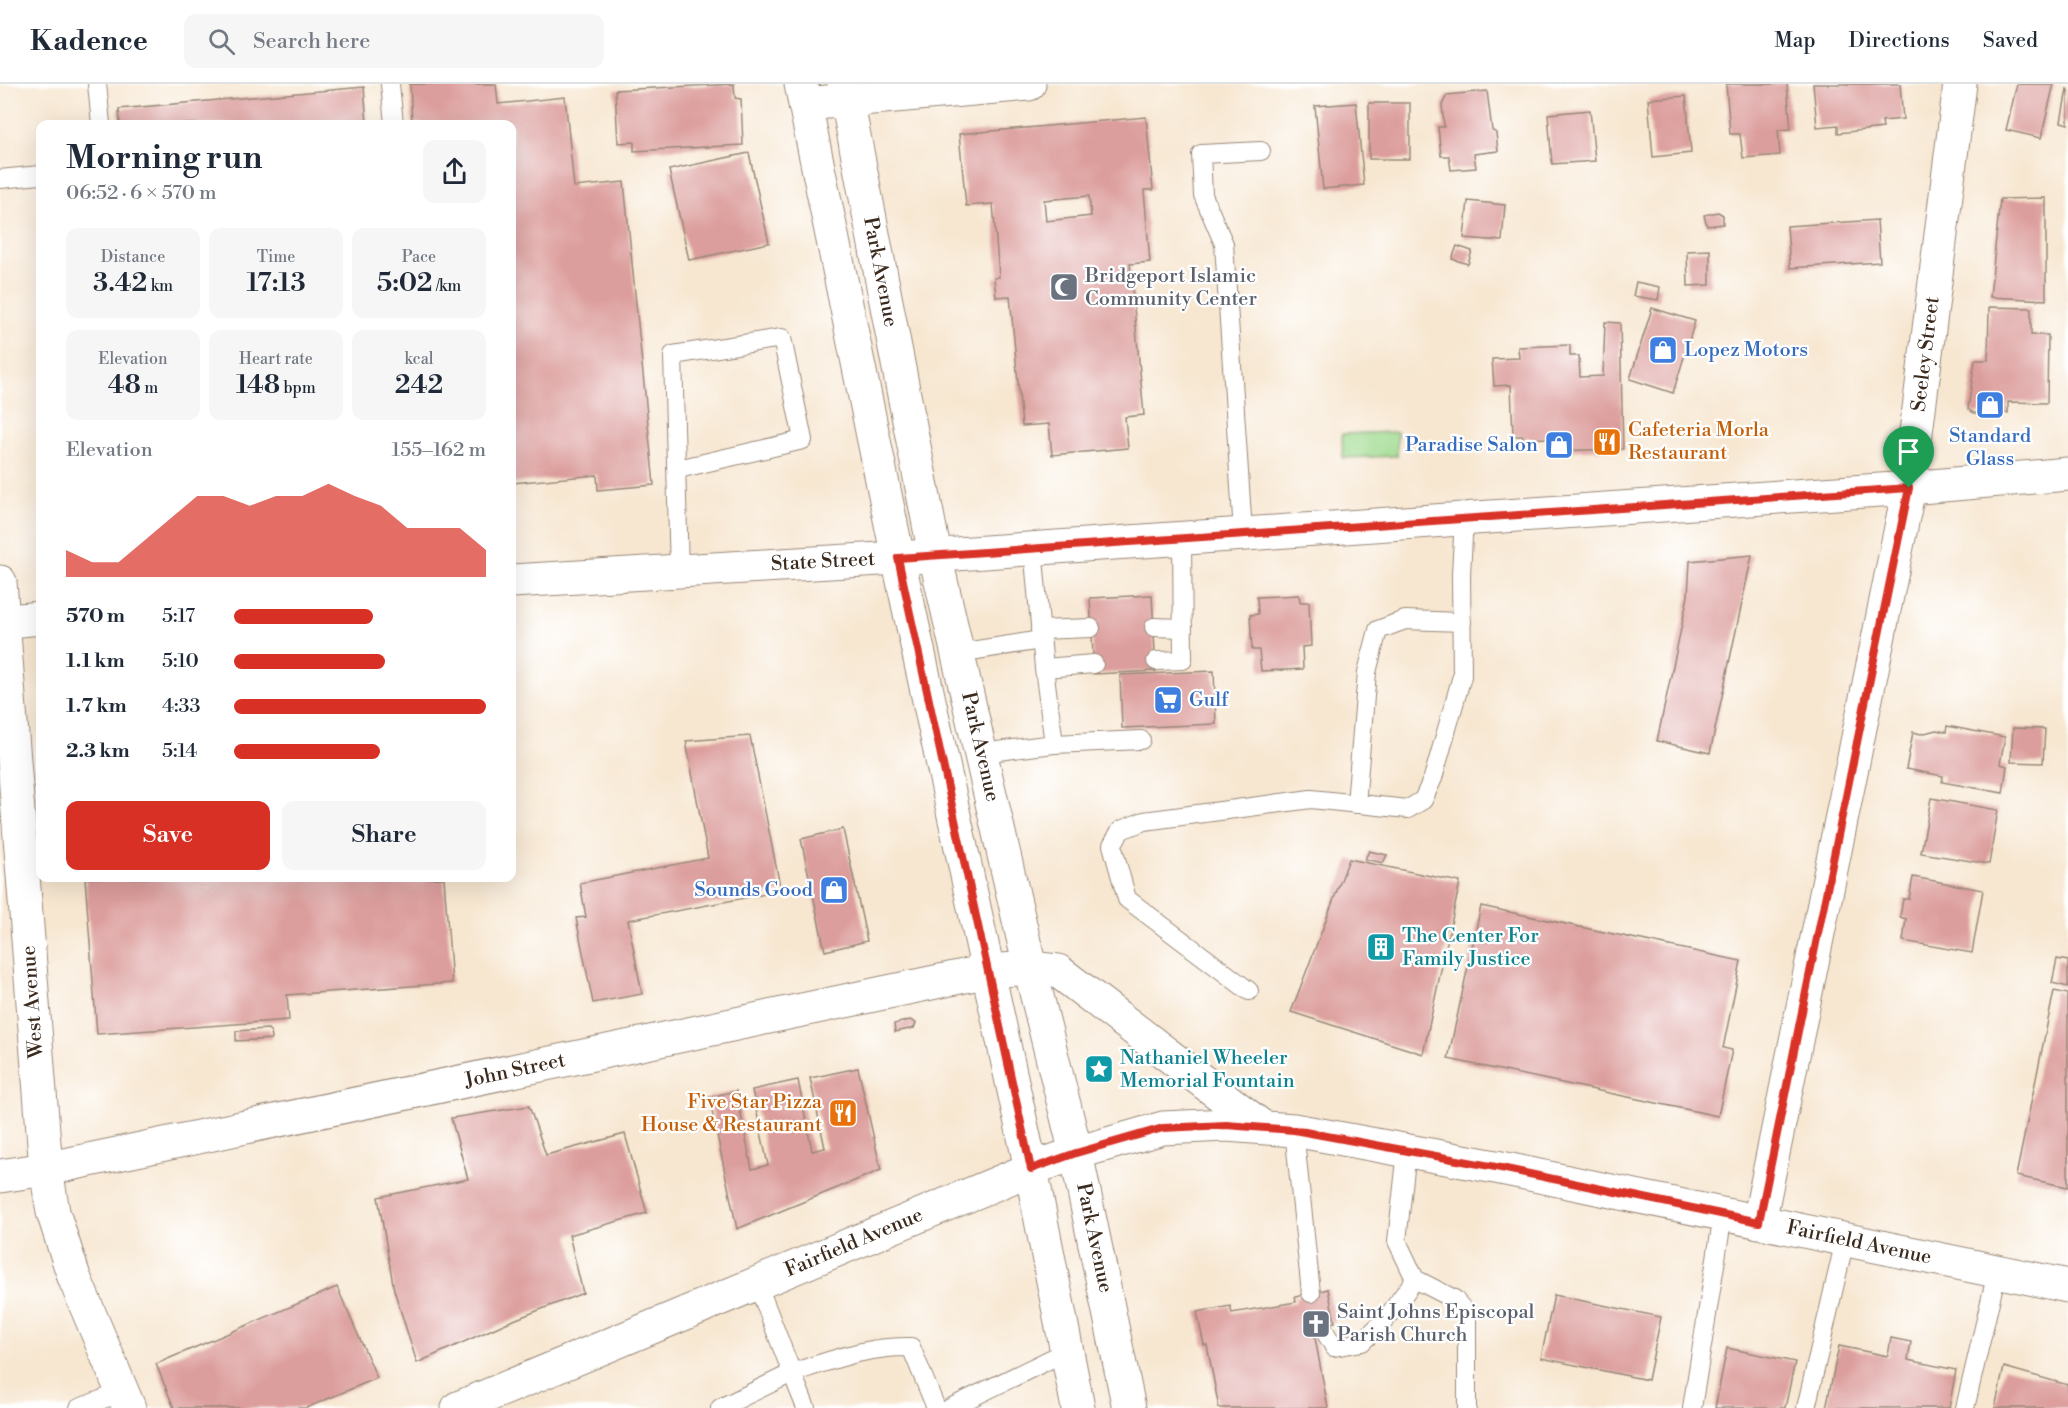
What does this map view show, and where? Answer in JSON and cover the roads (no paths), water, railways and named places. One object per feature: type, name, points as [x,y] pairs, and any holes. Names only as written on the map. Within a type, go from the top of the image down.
[{"type":"main road","points":[[803,94],[1029,84]]},
{"type":"main road","name":"Seeley Street","points":[[1759,1222],[1909,488],[1960,84]]},
{"type":"main road","name":"Park Avenue","points":[[845,92],[935,555],[1030,968],[1076,1153],[1129,1408]]},
{"type":"main road","name":"Park Avenue","points":[[803,94],[898,558],[1031,1169],[1078,1408]]},
{"type":"main road","name":"State Street","points":[[516,581],[898,558],[1909,488],[2068,474]]},
{"type":"main road","name":"West Avenue","points":[[0,582],[45,1169],[53,1212],[74,1277],[125,1400]]},
{"type":"main road","points":[[2,621],[36,618]]},
{"type":"main road","points":[[1030,968],[1058,971],[1262,1126]]},
{"type":"main road","name":"John Street","points":[[0,1176],[45,1169],[988,971],[1030,968]]},
{"type":"main road","name":"Fairfield Avenue","points":[[470,1406],[1031,1169],[1076,1153],[1163,1128],[1226,1125],[1294,1130],[1501,1168],[2068,1286]]},
{"type":"lane","points":[[98,84],[101,120]]},
{"type":"lane","points":[[390,84],[394,120]]},
{"type":"lane","points":[[1243,533],[1224,244],[1203,195],[1201,154],[1261,151]]},
{"type":"lane","points":[[0,178],[36,175]]},
{"type":"lane","points":[[678,470],[803,440],[782,338],[673,355],[678,470],[679,571]]},
{"type":"lane","points":[[1249,992],[1127,899],[1112,845],[1121,830],[1144,822],[1311,799],[1408,809],[1423,800],[1433,778],[1462,676],[1464,518]]},
{"type":"lane","points":[[1156,661],[1184,660],[1182,537]]},
{"type":"lane","points":[[1033,548],[1044,668],[1054,744]]},
{"type":"lane","points":[[1356,804],[1367,672],[1378,630],[1405,620],[1462,622]]},
{"type":"lane","points":[[1154,627],[1183,628]]},
{"type":"lane","points":[[958,653],[1041,635],[1091,628]]},
{"type":"lane","points":[[1044,668],[1094,664]]},
{"type":"lane","points":[[981,753],[1054,744],[1141,740]]},
{"type":"lane","points":[[1294,1130],[1311,1293]]},
{"type":"lane","points":[[1407,1151],[1397,1241],[1415,1279],[1454,1299],[1467,1314],[1467,1408]]},
{"type":"lane","points":[[1692,1408],[1723,1215]]},
{"type":"lane","points":[[1806,1408],[1845,1240]]},
{"type":"lane","points":[[1965,1408],[1998,1272]]},
{"type":"lane","points":[[1321,1325],[1334,1347],[1362,1342],[1386,1319],[1415,1279]]},
{"type":"lane","points":[[757,1283],[806,1408]]},
{"type":"lane","points":[[720,1408],[792,1373],[843,1356],[885,1346],[911,1347],[936,1408]]},
{"type":"lane","points":[[950,1408],[1067,1351]]},
{"type":"lane","points":[[79,1408],[125,1400]]},
{"type":"place","name":"Bridgeport Islamic Community Center","points":[[1064,287]]},
{"type":"place","name":"Lopez Motors","points":[[1663,350]]},
{"type":"place","name":"Standard Glass","points":[[1990,405]]},
{"type":"place","name":"Cafeteria Morla Restaurant","points":[[1607,442]]},
{"type":"place","name":"Paradise Salon","points":[[1559,445]]},
{"type":"place","name":"Gulf","points":[[1168,700]]},
{"type":"place","name":"Sounds Good","points":[[834,890]]},
{"type":"place","name":"The Center For Family Justice","points":[[1381,947]]},
{"type":"place","name":"Nathaniel Wheeler Memorial Fountain","points":[[1099,1069]]},
{"type":"place","name":"Five Star Pizza House & Restaurant","points":[[843,1113]]},
{"type":"place","name":"Saint Johns Episcopal Parish Church","points":[[1316,1324]]}]
